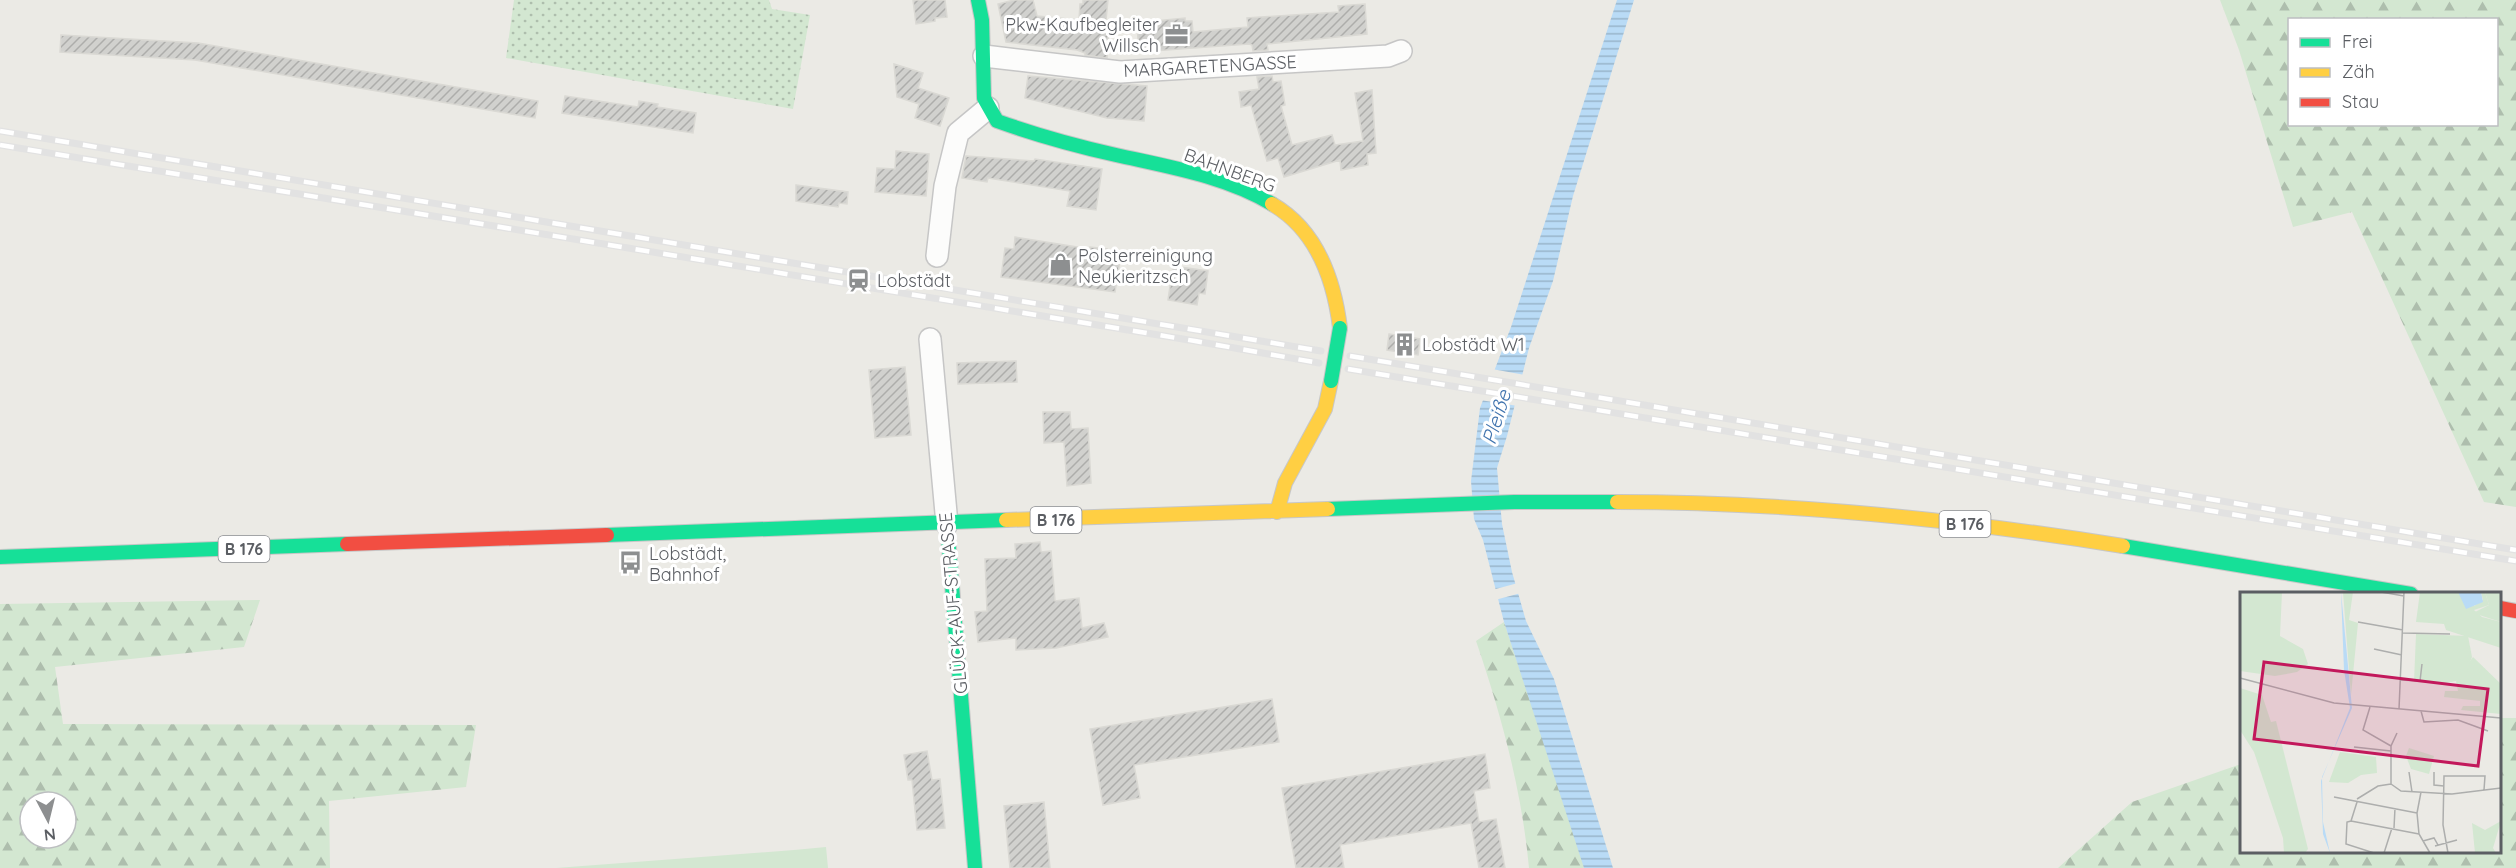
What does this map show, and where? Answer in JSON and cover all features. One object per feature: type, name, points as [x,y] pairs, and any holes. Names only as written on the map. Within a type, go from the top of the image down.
[{"type":"main road","points":[[978,0],[982,20],[984,98],[988,108]]},
{"type":"main road","name":"BAHNBERG","points":[[988,108],[997,121],[1014,127],[1048,138],[1177,169],[1228,185],[1270,202],[1297,223],[1318,251],[1330,274],[1337,299],[1340,328],[1325,409],[1285,483],[1277,512]]},
{"type":"main road","name":"B 176","points":[[0,557],[1514,502],[1674,501],[1826,509],[2018,530],[2399,592]]},
{"type":"main road","name":"GLÜCK-AUF-STRASSE","points":[[947,524],[975,868]]},
{"type":"main road","points":[[2501,608],[2516,611]]},
{"type":"street","name":"MARGARETENGASSE","points":[[984,56],[1089,69],[1140,71],[1192,66],[1388,56],[1401,51]]},
{"type":"street","points":[[937,256],[945,186],[958,133],[988,108]]},
{"type":"street","name":"GLÜCK-AUF-STRASSE","points":[[930,339],[947,524]]},
{"type":"green space","points":[[514,0],[769,0],[772,9],[810,15],[793,109],[506,58]]},
{"type":"green space","points":[[2220,0],[2516,0],[2516,507],[2484,502],[2352,212],[2293,227],[2239,50]]},
{"type":"green space","points":[[260,600],[244,647],[55,667],[63,724],[476,725],[466,787],[329,801],[330,868],[0,868],[0,604]]},
{"type":"green space","points":[[1504,622],[1584,868],[1529,868],[1516,782],[1494,696],[1476,641]]},
{"type":"green space","points":[[2501,718],[2516,718],[2516,868],[2058,868],[2132,802],[2240,764],[2240,853],[2501,853]]},
{"type":"green space","points":[[826,847],[828,868],[556,868],[794,850]]},
{"type":"water","name":"Pleiße","points":[[1617,0],[1634,0],[1573,196],[1553,281],[1529,348],[1497,468],[1502,524],[1512,572],[1526,621],[1554,679],[1613,868],[1584,868],[1504,622],[1483,540],[1474,519],[1471,481],[1480,408],[1511,327]]},
{"type":"pier","points":[[1492,369],[1525,375],[1518,406],[1480,400]]},
{"type":"pier","points":[[1518,583],[1521,593],[1495,600],[1492,590]]},
{"type":"building","points":[[913,0],[945,0],[947,17],[916,24]]},
{"type":"building","points":[[1014,0],[1033,0],[1037,16],[1079,20],[1080,4],[1083,4],[1083,0],[1108,0],[1106,20],[1110,21],[1107,58],[1085,55],[1077,50],[1006,42],[998,4]]},
{"type":"building","points":[[1365,4],[1367,34],[1267,44],[1268,50],[1253,51],[1252,45],[1249,44],[1139,52],[1137,25],[1145,24],[1145,22],[1185,18],[1185,21],[1192,21],[1193,32],[1248,27],[1247,18],[1339,12],[1338,6]]},
{"type":"building","points":[[61,35],[198,43],[538,101],[535,118],[195,60],[60,52]]},
{"type":"building","points":[[894,64],[923,73],[918,88],[949,98],[940,126],[915,118],[919,104],[897,97]]},
{"type":"building","points":[[1028,76],[1147,86],[1144,121],[1107,118],[1025,98]]},
{"type":"building","points":[[1272,76],[1273,82],[1281,81],[1285,105],[1281,106],[1292,145],[1332,135],[1335,145],[1363,141],[1355,93],[1372,90],[1376,153],[1367,154],[1368,165],[1341,170],[1340,160],[1284,177],[1278,158],[1267,161],[1251,105],[1241,107],[1239,92],[1259,89],[1257,77]]},
{"type":"building","points":[[565,96],[638,107],[639,101],[658,104],[657,107],[696,113],[693,133],[562,113]]},
{"type":"building","points":[[896,151],[929,154],[926,196],[875,192],[877,168],[895,169]]},
{"type":"building","points":[[966,156],[1034,161],[1035,159],[1102,169],[1096,210],[1067,206],[1070,191],[988,178],[987,182],[962,178]]},
{"type":"building","points":[[796,185],[848,192],[847,204],[839,203],[838,207],[796,201]]},
{"type":"building","points":[[1015,237],[1090,249],[1090,247],[1107,249],[1107,251],[1121,254],[1115,292],[1001,277],[1005,248],[1014,249]]},
{"type":"building","points":[[1173,266],[1208,271],[1205,294],[1199,293],[1197,305],[1168,300]]},
{"type":"building","name":"Lobstädt W1","points":[[1389,334],[1420,339],[1418,355],[1387,350]]},
{"type":"building","points":[[1016,361],[1017,382],[958,384],[957,363]]},
{"type":"building","points":[[905,367],[911,435],[875,438],[869,370]]},
{"type":"building","points":[[1043,412],[1070,412],[1071,429],[1088,428],[1091,483],[1067,486],[1064,442],[1044,443]]},
{"type":"building","points":[[1040,542],[1041,552],[1051,551],[1055,601],[1079,598],[1082,628],[1104,623],[1108,637],[1056,648],[1016,650],[1016,638],[978,642],[975,612],[987,611],[985,559],[1016,558],[1015,544]]},
{"type":"building","points":[[1272,699],[1279,742],[1134,765],[1140,798],[1103,805],[1090,729]]},
{"type":"building","points":[[927,751],[932,780],[940,779],[945,828],[917,830],[912,780],[908,780],[904,755]]},
{"type":"building","points":[[1485,754],[1490,788],[1474,791],[1479,822],[1496,819],[1505,868],[1479,868],[1471,823],[1340,845],[1344,868],[1296,868],[1282,788]]},
{"type":"building","points":[[1044,802],[1050,868],[1010,868],[1004,806]]},
{"type":"railway","points":[[0,131],[1321,351]]},
{"type":"railway","points":[[0,145],[1319,363]]},
{"type":"railway","points":[[1350,356],[2516,550]]},
{"type":"railway","points":[[1348,369],[2516,561]]},
{"type":"traffic: fast","points":[[978,0],[982,20],[984,98],[997,121],[1101,152],[1216,179],[1272,204]]},
{"type":"traffic: fast","points":[[1331,381],[1340,328]]},
{"type":"traffic: fast","points":[[1328,509],[1514,502],[1617,502]]},
{"type":"traffic: fast","points":[[607,535],[1006,520]]},
{"type":"traffic: fast","points":[[947,524],[975,868]]},
{"type":"traffic: fast","points":[[0,557],[347,544]]},
{"type":"traffic: fast","points":[[2123,546],[2399,592]]},
{"type":"traffic: slow","points":[[1272,204],[1301,227],[1321,257],[1333,292],[1340,328]]},
{"type":"traffic: slow","points":[[1277,512],[1285,483],[1325,409],[1331,381]]},
{"type":"traffic: slow","points":[[1617,502],[1744,505],[1871,514],[1934,520],[2123,546]]},
{"type":"traffic: slow","points":[[1006,520],[1328,509]]},
{"type":"traffic: jam","points":[[347,544],[607,535]]},
{"type":"traffic: jam","points":[[2501,608],[2516,611]]},
{"type":"place","name":"Pkw-Kaufbegleiter Willsch","points":[[1177,34]]},
{"type":"place","name":"Polsterreinigung Neukieritzsch","points":[[1060,265]]},
{"type":"place","name":"Lobstädt","points":[[859,280]]},
{"type":"place","name":"Lobstädt W1","points":[[1404,344]]},
{"type":"place","name":"Lobstädt, Bahnhof","points":[[631,563]]}]
